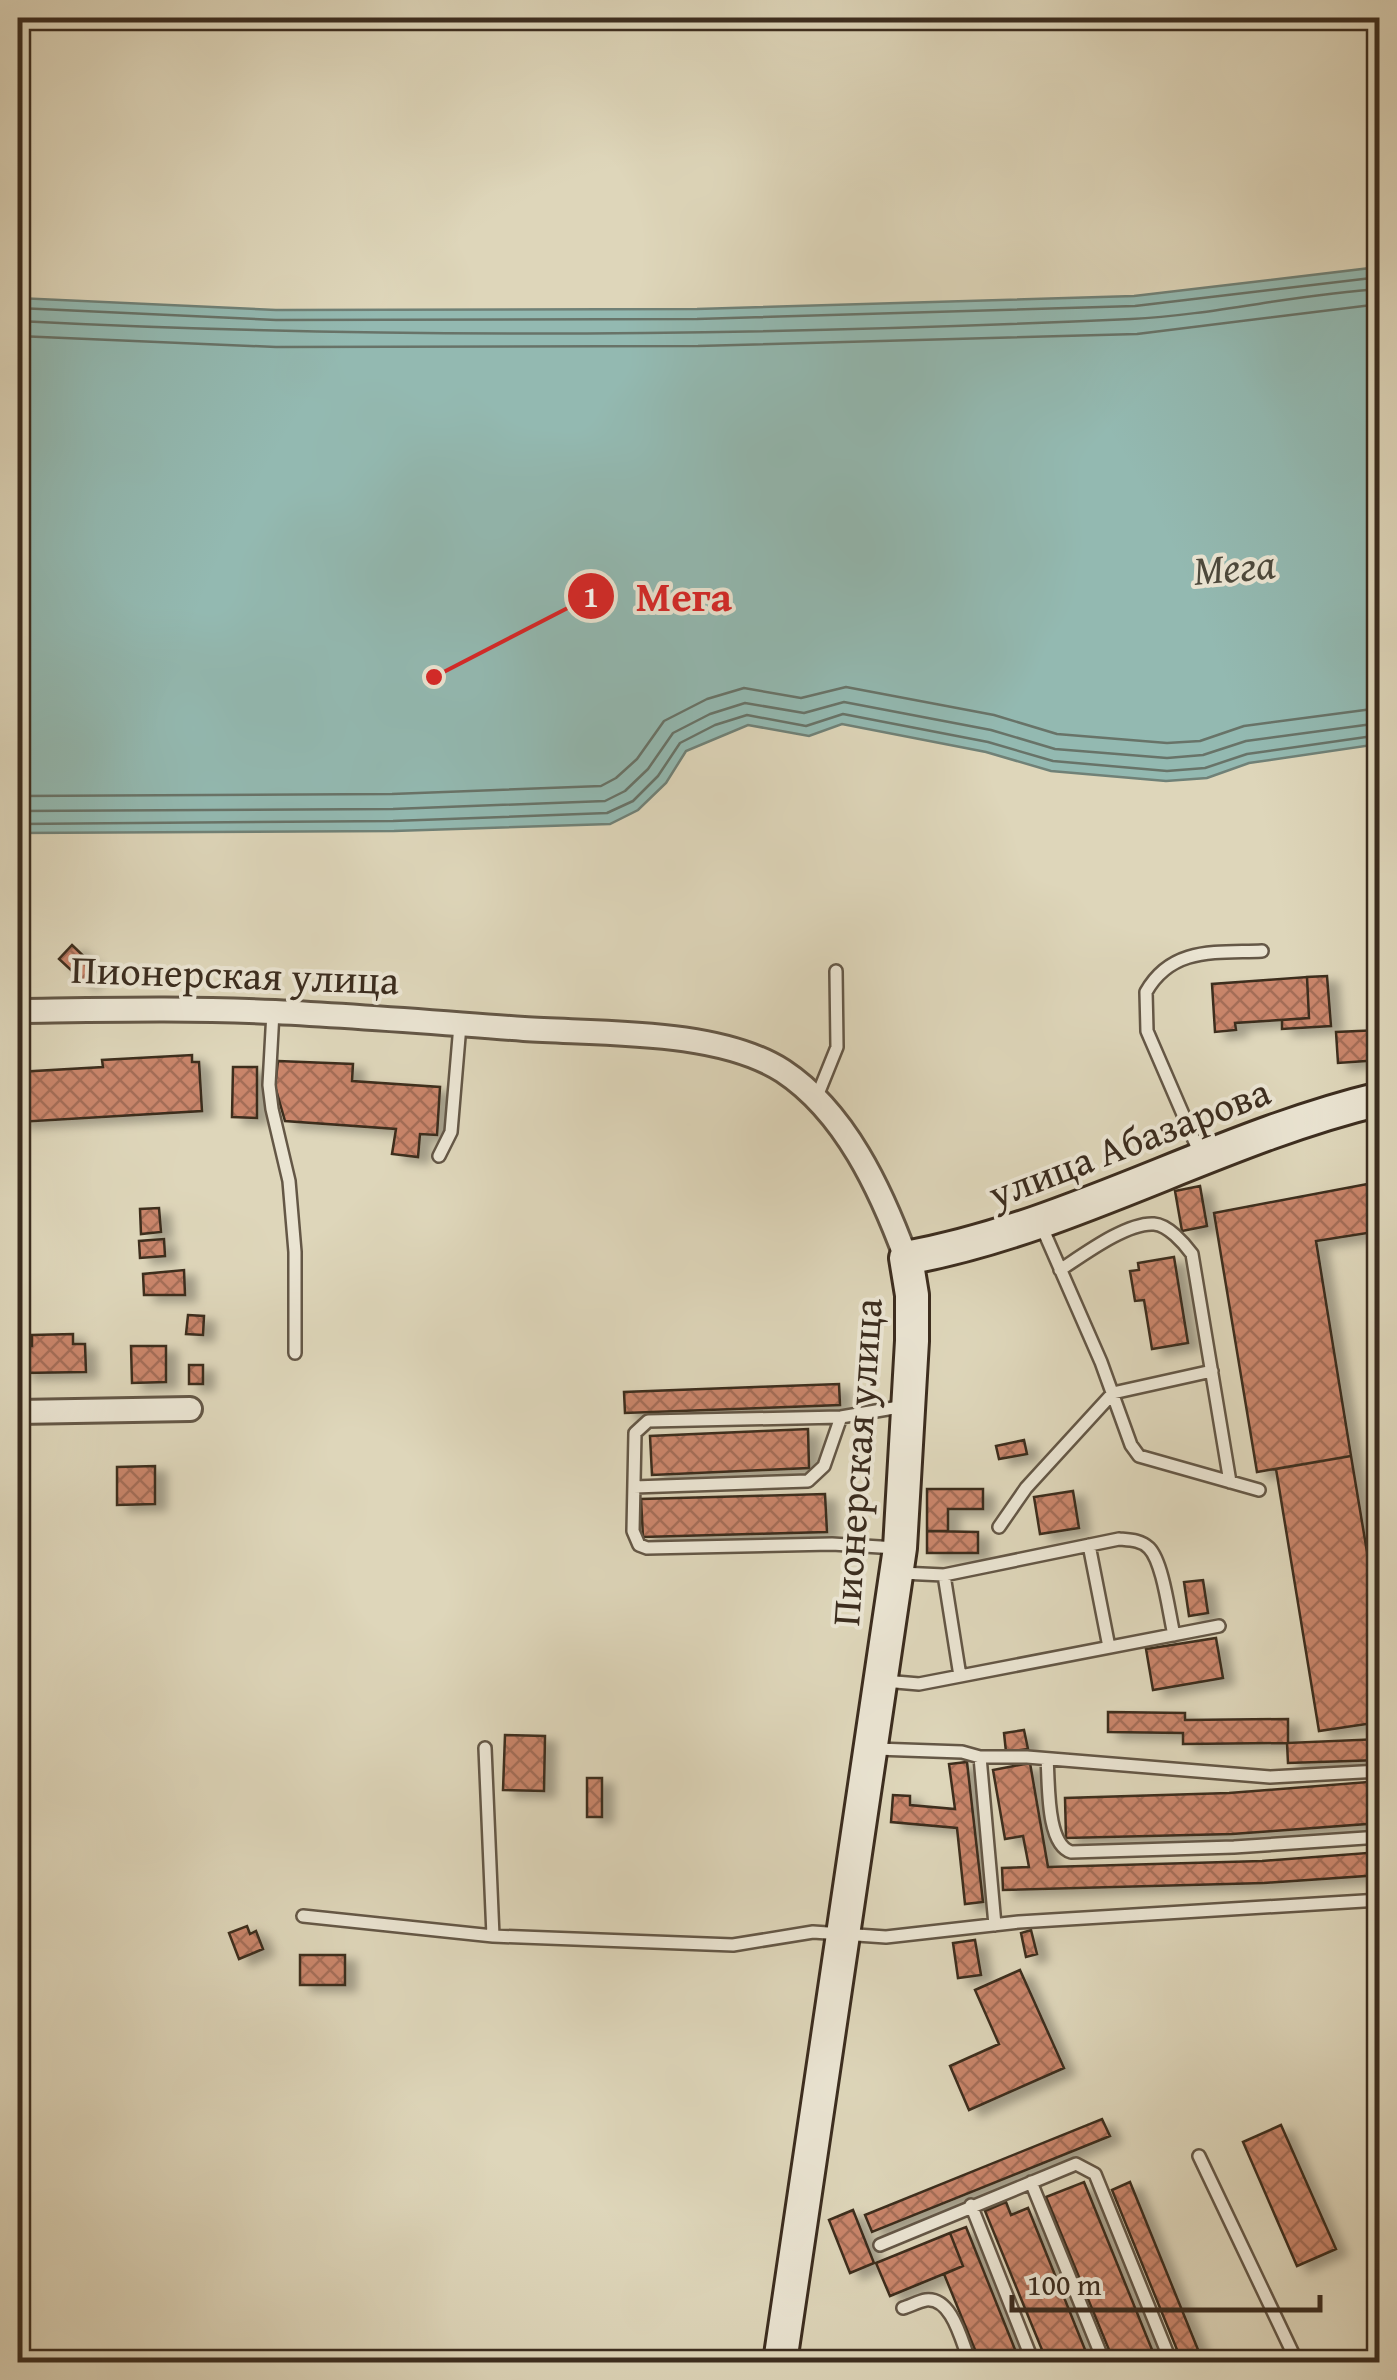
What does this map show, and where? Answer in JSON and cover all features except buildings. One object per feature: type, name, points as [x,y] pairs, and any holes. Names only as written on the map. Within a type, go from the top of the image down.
[{"type":"street","name":"Пионерская улица","points":[[18,1011],[273,1012],[667,1038],[733,1048],[782,1070],[816,1099],[852,1146],[894,1225],[906,1258],[912,1296],[909,1406],[898,1560],[882,1681],[780,2362]]},
{"type":"street","name":"улица Абазарова","points":[[906,1258],[968,1246],[1040,1223],[1317,1117],[1380,1099]]},
{"type":"street","points":[[18,1412],[190,1410]]},
{"type":"lane","points":[[1202,1160],[1148,1031],[1146,992],[1186,955],[1262,952]]},
{"type":"lane","points":[[816,1099],[836,1047],[836,971]]},
{"type":"lane","points":[[273,1012],[270,1085],[290,1181],[296,1252],[295,1353]]},
{"type":"lane","points":[[439,1156],[451,1132],[460,1024]]},
{"type":"lane","points":[[1040,1223],[1139,1456],[1259,1490]]},
{"type":"lane","points":[[1060,1270],[1107,1240],[1143,1225],[1163,1226],[1192,1254],[1230,1482]]},
{"type":"lane","points":[[999,1527],[1026,1488],[1112,1393],[1212,1372]]},
{"type":"lane","points":[[909,1406],[841,1417],[648,1421],[635,1434],[634,1538],[647,1548],[832,1544],[944,1575],[1118,1538],[1136,1540],[1148,1546],[1156,1558],[1174,1635]]},
{"type":"lane","points":[[634,1487],[808,1481],[824,1466],[841,1417]]},
{"type":"lane","points":[[1088,1545],[1110,1647]]},
{"type":"lane","points":[[944,1575],[960,1676]]},
{"type":"lane","points":[[882,1681],[919,1684],[1219,1626]]},
{"type":"lane","points":[[486,1748],[493,1936]]},
{"type":"lane","points":[[872,1749],[962,1752],[980,1757],[1047,1758],[1270,1777],[1380,1771]]},
{"type":"lane","points":[[980,1757],[995,1924]]},
{"type":"lane","points":[[1047,1758],[1055,1838],[1063,1850],[1071,1852],[1380,1837]]},
{"type":"lane","points":[[303,1916],[493,1936],[733,1945],[803,1933],[886,1938],[995,1924],[1380,1900]]},
{"type":"lane","points":[[1199,2156],[1297,2362]]},
{"type":"lane","points":[[880,2245],[1076,2164],[1094,2174],[1171,2362]]},
{"type":"lane","points":[[1030,2182],[1104,2362]]},
{"type":"lane","points":[[971,2205],[1032,2362]]},
{"type":"lane","points":[[903,2308],[927,2300],[947,2308],[970,2362]]},
{"type":"water","points":[[1379,267],[1379,744],[1249,763],[1207,778],[1166,781],[1051,771],[986,752],[842,724],[809,736],[748,725],[686,751],[666,783],[638,810],[610,824],[394,831],[18,833],[18,298],[276,310],[697,309],[1134,296]]},
{"type":"place","name":"Мега","points":[[434,677]]}]
